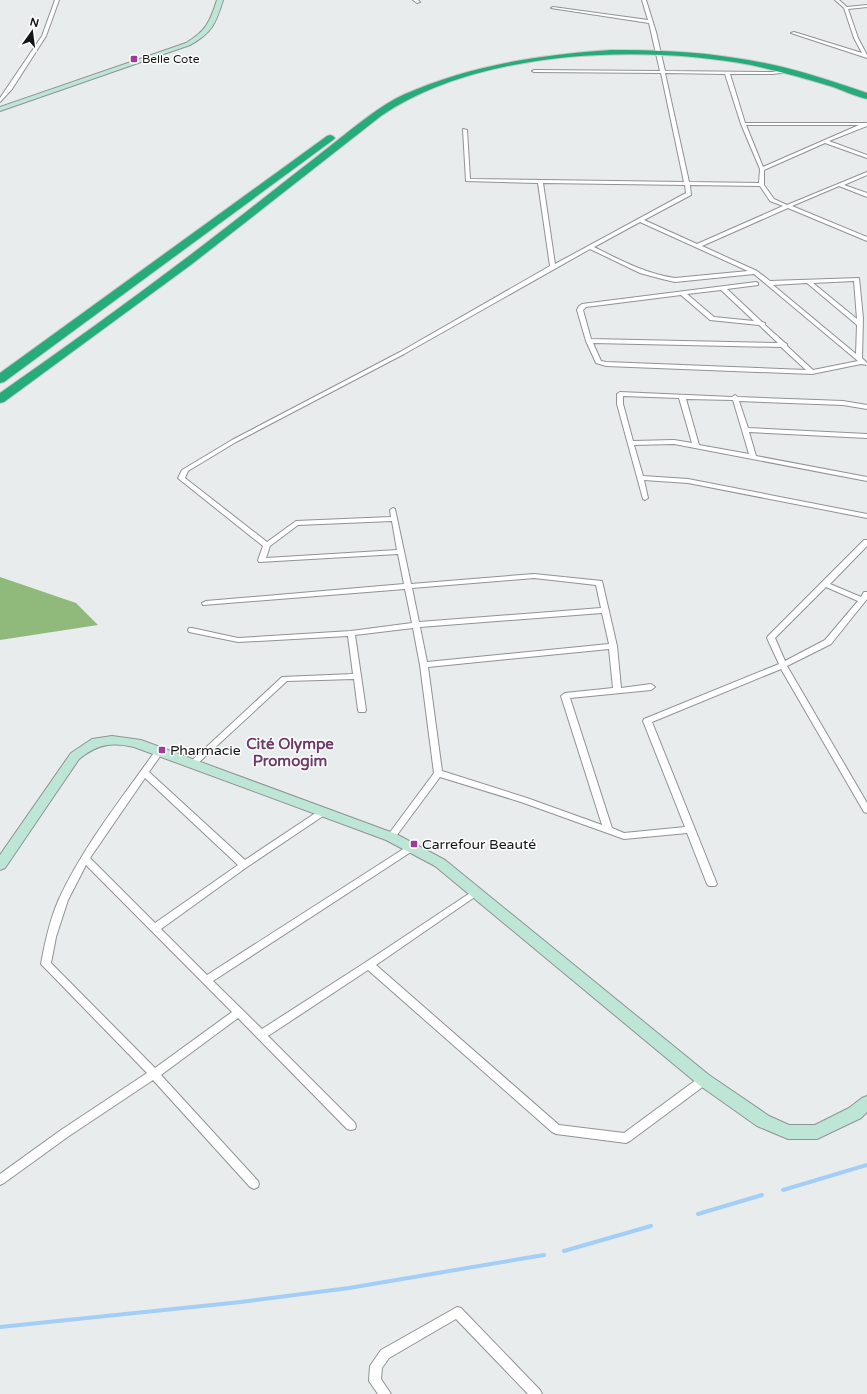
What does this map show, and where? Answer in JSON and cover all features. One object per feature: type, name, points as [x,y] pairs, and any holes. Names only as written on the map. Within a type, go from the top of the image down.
[{"type":"highway","points":[[347,125],[364,112],[396,93],[417,82],[448,72],[505,58],[562,50],[597,48],[658,51],[733,60],[789,71],[867,96]]},
{"type":"highway","points":[[0,399],[230,230],[377,114],[406,97],[460,76],[518,63],[579,56],[697,48],[742,54],[796,64],[852,80]]},
{"type":"highway","points":[[0,379],[336,133]]},
{"type":"street","points":[[0,101],[44,36],[57,0]]},
{"type":"street","points":[[0,109],[188,44],[208,31],[213,23],[220,0]]},
{"type":"street","points":[[267,545],[181,478],[185,470],[234,441],[402,353],[553,267],[591,248],[689,194],[688,183],[658,51],[644,0]]},
{"type":"street","points":[[837,0],[846,8],[856,38],[866,56]]},
{"type":"street","points":[[846,8],[867,6]]},
{"type":"street","points":[[553,8],[651,22]]},
{"type":"street","points":[[793,33],[866,56]]},
{"type":"street","points":[[534,71],[789,71]]},
{"type":"street","points":[[727,72],[743,124],[762,169],[761,185],[772,200],[867,239]]},
{"type":"street","points":[[743,124],[867,124]]},
{"type":"street","points":[[762,169],[867,124]]},
{"type":"street","points":[[465,130],[468,180],[761,185]]},
{"type":"street","points":[[825,141],[867,157]]},
{"type":"street","points":[[699,245],[867,173]]},
{"type":"street","points":[[540,182],[553,267]]},
{"type":"street","points":[[840,185],[867,195]]},
{"type":"street","points":[[640,220],[699,245],[755,272],[863,362]]},
{"type":"street","points":[[591,248],[663,279],[675,280],[755,272]]},
{"type":"street","points":[[770,283],[857,280],[863,362]]},
{"type":"street","points":[[808,281],[860,324]]},
{"type":"street","points":[[756,284],[584,305],[580,310],[589,341],[598,362],[606,364],[812,372],[863,362]]},
{"type":"street","points":[[722,288],[763,324],[812,372]]},
{"type":"street","points":[[682,293],[712,319],[763,324]]},
{"type":"street","points":[[589,341],[785,345]]},
{"type":"street","points":[[645,498],[620,404],[620,394],[735,397],[843,403],[867,407]]},
{"type":"street","points":[[682,396],[696,446]]},
{"type":"street","points":[[735,397],[753,457]]},
{"type":"street","points":[[746,430],[867,436]]},
{"type":"street","points":[[630,443],[674,442],[867,479]]},
{"type":"street","points":[[640,478],[688,481],[867,516]]},
{"type":"street","points":[[390,837],[438,773],[424,665],[417,625],[400,552],[393,510]]},
{"type":"street","points":[[394,519],[296,523],[267,545],[262,560],[400,552]]},
{"type":"street","points":[[867,542],[771,638],[783,665],[867,810]]},
{"type":"street","points":[[206,603],[534,576],[599,583],[613,646],[617,691]]},
{"type":"street","points":[[712,884],[647,721],[783,665],[828,642],[864,597],[824,584]]},
{"type":"street","points":[[192,630],[238,640],[351,633],[417,625],[605,610]]},
{"type":"street","points":[[351,633],[362,710]]},
{"type":"street","points":[[424,665],[613,646]]},
{"type":"street","points":[[192,764],[285,679],[358,676]]},
{"type":"street","points":[[608,830],[565,696],[651,687]]},
{"type":"street","points":[[0,865],[75,756],[85,748],[103,741],[120,739],[137,743],[390,837],[440,863],[704,1080],[763,1121],[788,1132],[817,1132],[855,1113],[867,1102]]},
{"type":"street","points":[[159,752],[146,774],[85,858],[63,900],[51,937],[46,964],[154,1074],[254,1184]]},
{"type":"street","points":[[438,773],[524,800],[624,836],[690,830]]},
{"type":"street","points":[[146,774],[244,865]]},
{"type":"street","points":[[154,928],[323,812]]},
{"type":"street","points":[[207,980],[411,848]]},
{"type":"street","points":[[85,858],[351,1126]]},
{"type":"street","points":[[262,1035],[369,965],[476,892]]},
{"type":"street","points":[[369,965],[556,1129],[626,1138],[704,1080]]},
{"type":"street","points":[[0,1180],[65,1133],[154,1074],[239,1012]]},
{"type":"street","points":[[385,1394],[375,1381],[376,1366],[385,1354],[457,1312],[536,1394]]},
{"type":"green space","points":[[0,577],[76,603],[98,625],[0,640]]},
{"type":"waterway","points":[[783,1190],[867,1165]]},
{"type":"waterway","points":[[698,1214],[762,1195]]},
{"type":"waterway","points":[[564,1251],[651,1226]]},
{"type":"waterway","points":[[0,1327],[241,1302],[349,1288],[544,1255]]},
{"type":"place","name":"Belle Cote","points":[[134,59]]},
{"type":"place","name":"Pharmacie","points":[[162,750]]},
{"type":"place","name":"Carrefour Beauté","points":[[414,844]]},
{"type":"district","name":"Cité Olympe Promogim","points":[[290,752]]}]
